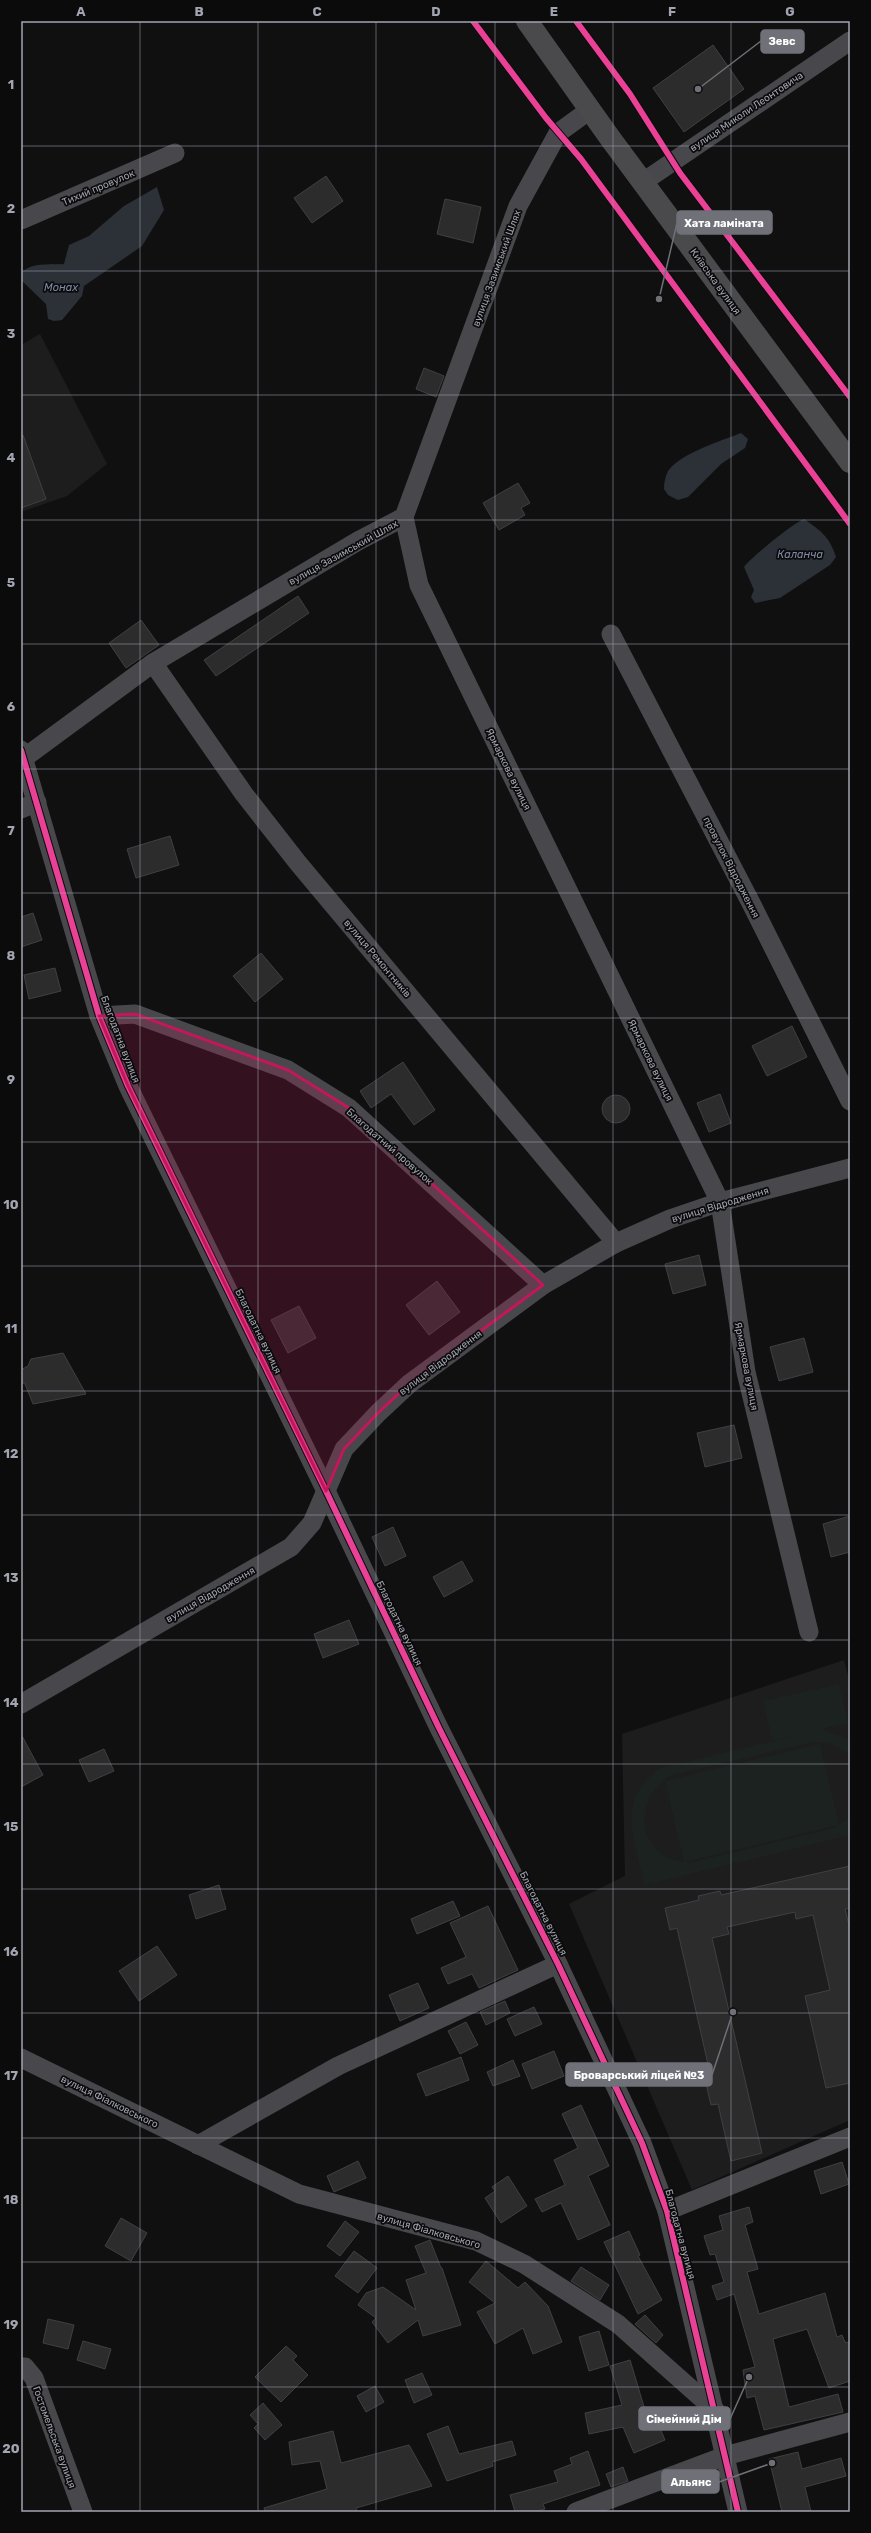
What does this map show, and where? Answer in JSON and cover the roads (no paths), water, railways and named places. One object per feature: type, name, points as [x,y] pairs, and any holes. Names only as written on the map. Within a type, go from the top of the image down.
[{"type":"main road","name":"Київська вулиця","points":[[527,21],[643,182],[850,462]]},
{"type":"street","name":"вулиця Миколи Леонтовича","points":[[643,182],[850,41]]},
{"type":"street","name":"вулиця Зазимський Шлях","points":[[22,754],[152,663],[358,541],[404,518],[518,206],[558,133],[590,109]]},
{"type":"street","name":"Тихий провулок","points":[[21,220],[175,154]]},
{"type":"street","name":"Ярмаркова вулиця","points":[[404,518],[419,585],[720,1202],[746,1372],[808,1632]]},
{"type":"street","name":"провулок Відродження","points":[[610,634],[752,905],[850,1101]]},
{"type":"street","name":"вулиця Ремонтників","points":[[152,663],[244,794],[298,863],[616,1243]]},
{"type":"street","name":"Благодатна вулиця","points":[[22,754],[29,806],[99,1016],[128,1086],[326,1491],[439,1728],[558,1964],[642,2143],[667,2211],[716,2411],[738,2512]]},
{"type":"street","name":"Благодатний провулок","points":[[99,1016],[135,1014],[288,1070],[349,1108],[543,1285]]},
{"type":"street","name":"вулиця Відродження","points":[[21,1704],[291,1547],[312,1523],[344,1449],[378,1412],[409,1384],[543,1285],[616,1243],[670,1219],[720,1202],[850,1168]]},
{"type":"street","points":[[198,2145],[338,2066],[558,1964]]},
{"type":"street","name":"вулиця Фіалковського","points":[[21,2058],[299,2194],[476,2241],[524,2264],[618,2324],[716,2411]]},
{"type":"street","points":[[667,2211],[850,2136]]},
{"type":"street","name":"Гостомельська вулиця","points":[[21,2366],[25,2367],[34,2378],[82,2512]]},
{"type":"street","points":[[576,2512],[725,2456],[850,2422]]},
{"type":"water","name":"Монах","points":[[157,187],[164,210],[142,246],[84,286],[82,296],[62,320],[54,321],[48,319],[46,304],[22,281],[21,273],[30,267],[47,264],[64,264],[69,245],[89,236],[124,206]]},
{"type":"water","points":[[741,433],[748,439],[745,448],[721,464],[688,497],[678,500],[668,495],[664,489],[665,480],[668,471],[674,465],[702,448]]},
{"type":"water","name":"Каланча","points":[[804,519],[824,535],[831,544],[836,557],[830,565],[780,598],[755,603],[751,597],[754,590],[744,567],[773,541],[792,526]]},
{"type":"place","name":"Зевс","points":[[698,89]]},
{"type":"place","name":"Хата ламіната","points":[[659,299]]},
{"type":"place","name":"Броварський ліцей №3","points":[[733,2012]]},
{"type":"place","name":"Сімейний Дім","points":[[749,2377]]},
{"type":"place","name":"Альянс","points":[[772,2463]]}]
